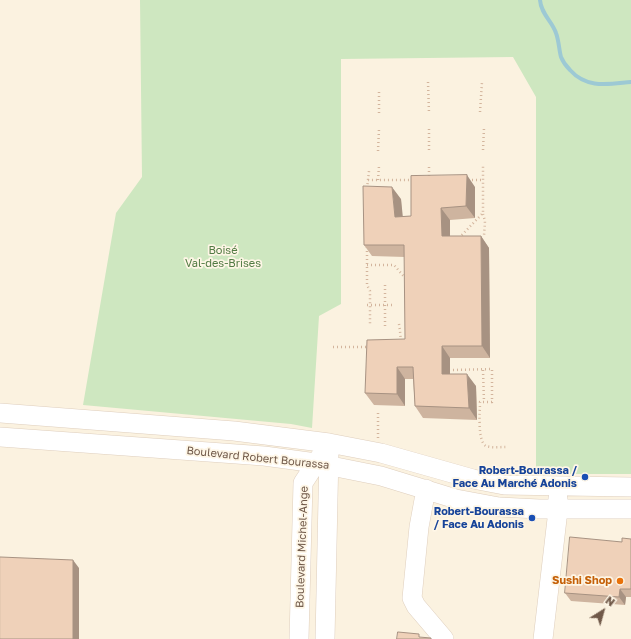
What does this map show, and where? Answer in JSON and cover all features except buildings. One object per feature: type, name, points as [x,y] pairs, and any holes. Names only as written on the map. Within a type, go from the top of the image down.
[{"type":"street","name":"Boulevard Robert Bourassa","points":[[0,413],[234,431],[329,443],[387,454],[473,479],[504,485],[631,487]]},
{"type":"street","name":"Boulevard Robert Bourassa","points":[[0,437],[264,456],[322,464],[381,476],[456,499],[485,505],[515,508],[631,509]]},
{"type":"street","name":"Boulevard Michel-Ange","points":[[299,639],[303,482],[322,464],[329,443]]},
{"type":"street","points":[[322,464],[324,639]]},
{"type":"street","points":[[544,639],[558,509],[558,486]]},
{"type":"street","points":[[426,489],[419,527],[412,598],[416,606],[444,639]]},
{"type":"path","points":[[428,82],[429,113]]},
{"type":"path","points":[[480,112],[482,82]]},
{"type":"path","points":[[379,91],[379,113]]},
{"type":"path","points":[[483,150],[484,128]]},
{"type":"path","points":[[378,151],[379,129]]},
{"type":"path","points":[[429,129],[429,151]]},
{"type":"path","points":[[378,166],[378,180]]},
{"type":"path","points":[[484,166],[484,236]]},
{"type":"path","points":[[428,167],[429,180]]},
{"type":"path","points":[[367,193],[369,171]]},
{"type":"path","points":[[368,180],[414,180]]},
{"type":"path","points":[[468,180],[483,180]]},
{"type":"path","points":[[454,243],[483,214]]},
{"type":"path","points":[[367,243],[367,285],[370,291],[368,305],[370,326]]},
{"type":"path","points":[[367,265],[394,265],[410,283]]},
{"type":"path","points":[[384,326],[385,285]]},
{"type":"path","points":[[368,305],[393,305]]},
{"type":"path","points":[[398,324],[400,330],[401,348]]},
{"type":"path","points":[[333,347],[371,347]]},
{"type":"path","points":[[453,370],[492,369],[492,402],[480,402],[481,440],[486,446],[506,447]]},
{"type":"path","points":[[483,370],[484,402]]},
{"type":"path","points":[[378,412],[378,444]]},
{"type":"green space","name":"Boisé Val-des-Brises","points":[[140,0],[631,0],[631,474],[536,474],[536,97],[513,57],[341,59],[341,304],[319,316],[312,428],[291,424],[83,405],[116,213],[142,177]]},
{"type":"waterway","points":[[540,0],[542,9],[556,33],[562,59],[577,76],[583,80],[598,84],[631,82]]},
{"type":"place","name":"Robert-Bourassa / Face Au Marché Adonis","points":[[585,477]]},
{"type":"place","name":"Robert-Bourassa / Face Au Adonis","points":[[532,518]]},
{"type":"place","name":"Sushi Shop","points":[[620,581]]}]
